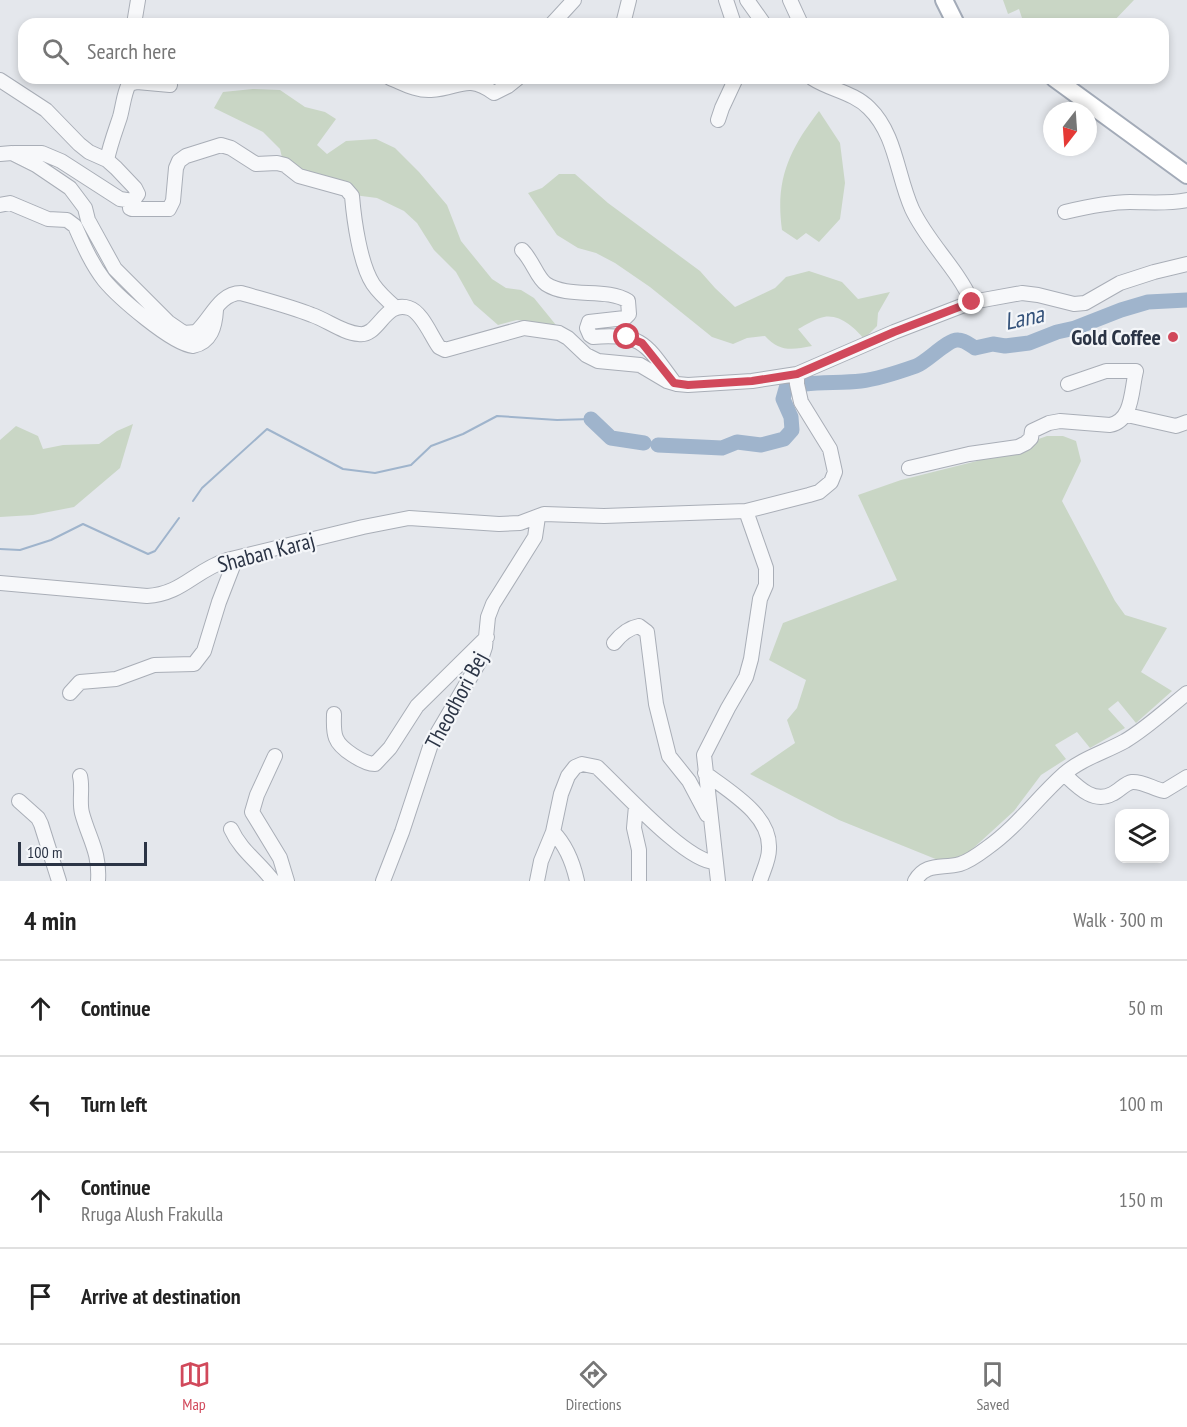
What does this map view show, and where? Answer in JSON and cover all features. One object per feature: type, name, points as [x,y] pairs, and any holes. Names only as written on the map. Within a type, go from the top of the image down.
[{"type":"main road","points":[[944,0],[953,18]]},
{"type":"main road","points":[[1062,84],[1187,175]]},
{"type":"street","points":[[135,18],[138,0]]},
{"type":"street","points":[[558,18],[574,0]]},
{"type":"street","points":[[625,18],[630,0]]},
{"type":"street","points":[[726,0],[732,18]]},
{"type":"street","points":[[747,0],[760,18]]},
{"type":"street","points":[[790,0],[798,18]]},
{"type":"street","points":[[0,80],[46,110],[89,152],[107,160],[135,188],[138,194],[136,199],[130,201],[120,199],[69,166],[42,153],[6,154]]},
{"type":"street","points":[[107,160],[126,84]]},
{"type":"street","points":[[159,84],[170,85]]},
{"type":"street","points":[[405,84],[418,89],[430,90],[468,84]]},
{"type":"street","points":[[482,84],[494,93],[510,84]]},
{"type":"street","points":[[718,120],[733,84]]},
{"type":"street","points":[[825,84],[854,97],[871,110],[886,132],[911,207],[958,276],[972,302]]},
{"type":"street","points":[[130,201],[132,209],[169,209],[173,201],[176,168],[179,160],[222,145],[254,163],[283,164],[299,176],[346,189],[352,196],[353,212],[365,267],[372,283],[396,308]]},
{"type":"street","points":[[6,154],[36,165],[70,188],[85,208],[88,220],[116,269],[168,322],[184,333],[196,332],[225,297],[235,293],[312,315],[350,332],[363,335],[378,324],[390,310],[408,308],[416,311],[439,348],[445,350],[524,328],[548,331],[560,333],[586,355],[598,361],[640,365],[674,383],[688,385],[752,381],[797,374],[894,332],[972,302],[1022,293],[1079,304],[1120,283],[1187,264]]},
{"type":"street","points":[[1065,212],[1107,204],[1130,202],[1167,204],[1187,200]]},
{"type":"street","points":[[0,205],[10,203],[48,219],[62,219],[70,222],[75,226],[93,263],[105,281],[120,297],[180,343],[193,346],[207,339],[214,326],[216,308]]},
{"type":"street","points":[[522,250],[533,262],[541,279],[549,285],[575,292],[616,296],[628,302],[629,314],[625,318],[589,322],[587,328],[590,335],[627,337],[637,340],[661,365],[674,383]]},
{"type":"street","points":[[909,468],[969,454],[1018,447],[1031,438],[1032,431],[1049,423],[1060,421],[1110,426],[1122,421],[1127,415],[1136,371],[1106,371],[1068,384]]},
{"type":"street","points":[[538,517],[544,514],[604,516],[746,511],[819,492],[831,482],[835,472],[830,449],[801,402],[797,374]]},
{"type":"street","points":[[1127,415],[1176,426],[1187,422]]},
{"type":"street","points":[[718,881],[704,755],[746,677],[760,599],[766,585],[766,568],[746,511]]},
{"type":"street","name":"Shaban Karaj","points":[[0,583],[147,596],[163,595],[179,588],[212,565],[363,527],[409,518],[499,524],[520,523],[538,517]]},
{"type":"street","name":"Theodhori Bej","points":[[383,881],[431,744],[481,659],[487,637],[488,617],[493,604],[535,537],[538,517]]},
{"type":"street","points":[[70,693],[80,682],[126,676],[154,665],[194,664],[204,651],[236,558]]},
{"type":"street","points":[[614,643],[620,635],[632,627],[639,626],[648,632],[654,692],[669,756],[689,781],[711,822]]},
{"type":"street","points":[[334,714],[334,733],[339,743],[363,762],[375,764],[390,748],[417,706],[487,637]]},
{"type":"street","points":[[915,881],[924,870],[969,860],[1023,818],[1064,774],[1126,741],[1187,693]]},
{"type":"street","points":[[275,756],[257,795],[252,812],[280,858],[287,881]]},
{"type":"street","points":[[537,881],[541,861],[553,832],[568,776],[575,767],[582,764],[597,768],[636,806],[696,857],[707,862],[715,862]]},
{"type":"street","points":[[705,773],[736,796],[765,826],[769,839],[769,853],[760,881]]},
{"type":"street","points":[[1064,774],[1077,786],[1096,797],[1113,794],[1129,782],[1164,791],[1187,777]]},
{"type":"street","points":[[80,776],[81,808],[99,867],[98,881]]},
{"type":"street","points":[[19,801],[38,818],[41,824],[59,881]]},
{"type":"street","points":[[636,806],[634,828],[639,850],[639,881]]},
{"type":"street","points":[[231,829],[237,843],[273,881]]},
{"type":"street","points":[[553,832],[560,839],[568,855],[577,881]]},
{"type":"green space","points":[[1003,0],[1134,0],[1117,18],[1022,18],[1019,9],[1008,14]]},
{"type":"green space","points":[[253,89],[280,90],[305,107],[325,112],[336,119],[317,145],[327,154],[346,141],[376,139],[395,148],[447,205],[461,241],[492,279],[506,288],[521,290],[534,298],[556,325],[517,320],[498,325],[474,304],[456,272],[434,250],[417,223],[404,211],[377,198],[346,194],[284,166],[280,149],[263,132],[214,108],[223,92]]},
{"type":"green space","points":[[819,111],[840,143],[845,183],[840,219],[819,242],[806,233],[797,240],[782,230],[780,212],[783,181],[792,153]]},
{"type":"green space","points":[[559,174],[575,174],[608,203],[700,271],[735,307],[775,288],[786,277],[809,271],[842,282],[858,299],[890,292],[878,313],[877,326],[864,339],[852,326],[841,320],[830,317],[821,318],[798,329],[812,346],[792,349],[775,345],[765,336],[747,338],[733,344],[712,337],[650,287],[615,263],[596,253],[578,248],[557,235],[528,193],[542,188]]},
{"type":"green space","points":[[133,424],[120,468],[74,507],[33,515],[0,517],[0,440],[16,426],[38,436],[43,449],[63,445],[99,444],[117,431]]},
{"type":"green space","points":[[1047,436],[1063,436],[1076,441],[1081,461],[1062,501],[1115,601],[1125,615],[1167,628],[1141,672],[1172,691],[1136,723],[1118,701],[1108,709],[1125,728],[1090,748],[1077,732],[1055,745],[1066,759],[1041,775],[1014,811],[968,853],[943,862],[839,820],[750,774],[795,743],[787,720],[797,708],[806,680],[769,660],[783,623],[897,580],[858,495],[901,480],[977,461]]},
{"type":"waterway","name":"Lana","points":[[805,384],[875,379],[921,364],[954,341],[963,341],[975,348],[993,344],[1005,346],[1029,343],[1148,302],[1187,300]]},
{"type":"waterway","name":"Lana","points":[[658,445],[722,448],[737,442],[761,445],[784,439],[792,430],[791,417],[783,399],[787,385],[789,385]]},
{"type":"waterway","points":[[193,501],[202,488],[267,429],[343,469],[375,473],[411,465],[431,446],[463,434],[497,416],[557,420],[591,419]]},
{"type":"waterway","name":"Lana","points":[[591,419],[611,438],[644,443]]},
{"type":"waterway","points":[[0,549],[20,550],[51,540],[83,524],[148,554],[155,551],[179,518]]},
{"type":"place","name":"Gold Coffee","points":[[1173,337]]},
{"type":"route","points":[[627,337],[642,343],[674,383],[688,385],[752,381],[797,374],[894,332],[972,302]]}]
